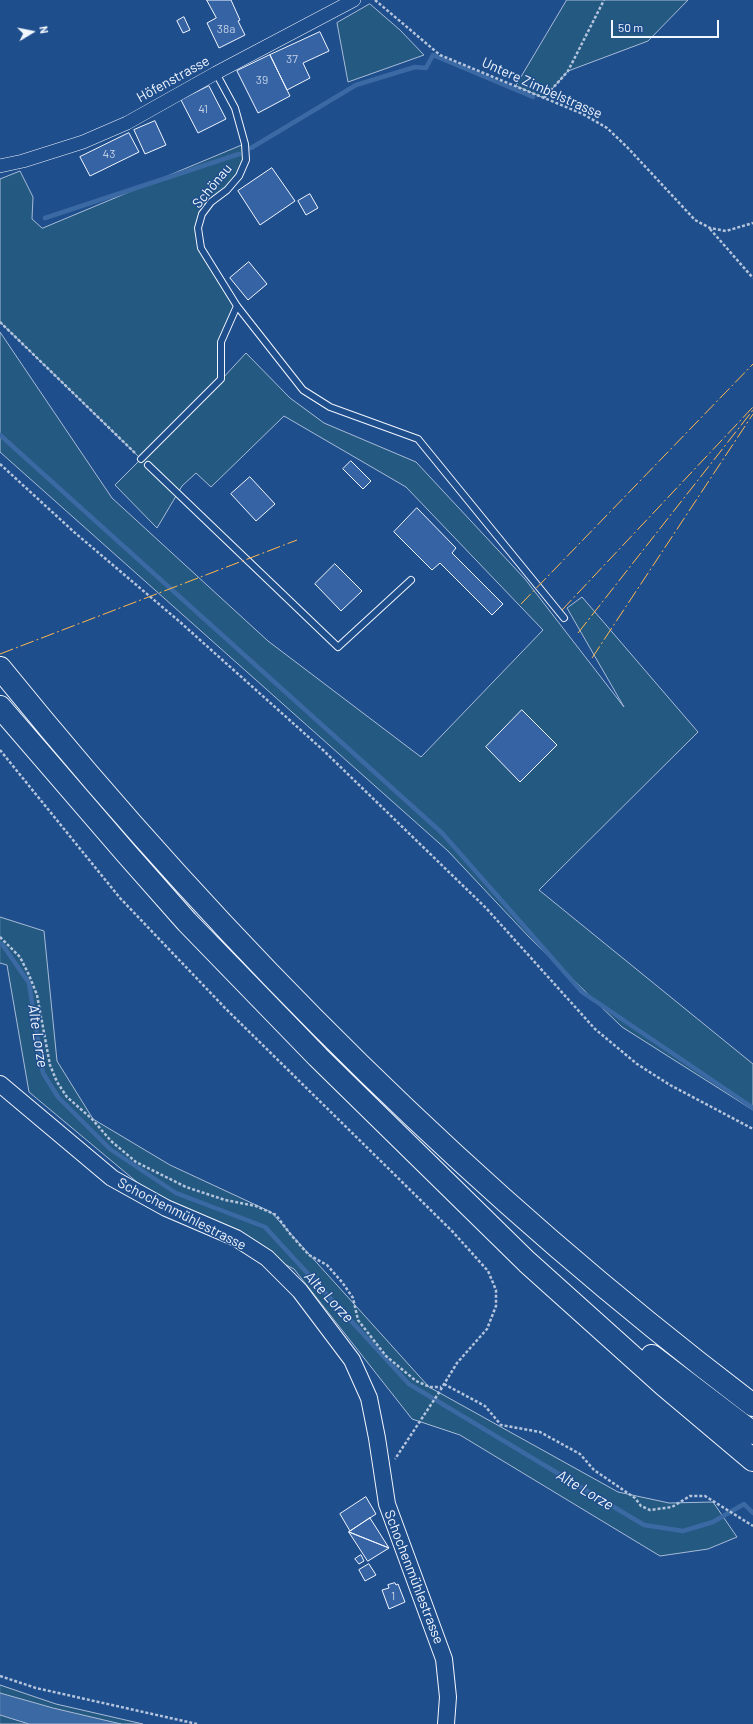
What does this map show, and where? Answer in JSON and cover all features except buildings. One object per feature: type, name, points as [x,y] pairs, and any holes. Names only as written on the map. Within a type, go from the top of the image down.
[{"type":"highway","points":[[0,668],[86,772],[186,886],[290,996],[367,1072],[459,1160],[541,1233],[644,1319],[753,1405]]},
{"type":"highway","points":[[0,706],[90,812],[187,922],[263,1001],[527,1262],[658,1379],[753,1460]]},
{"type":"highway","points":[[376,1114],[508,1234],[580,1296],[658,1361],[753,1433]]},
{"type":"street","name":"Höfenstrasse","points":[[0,166],[23,161],[83,142],[127,123],[216,73],[354,0]]},
{"type":"street","name":"Schochenmühlestrasse","points":[[0,1084],[112,1178],[166,1208],[236,1238],[267,1258],[300,1291],[352,1360],[369,1398],[387,1504],[393,1525],[444,1659],[448,1697],[446,1724]]},
{"type":"lane","name":"Schönau","points":[[216,73],[235,108],[245,144],[246,160],[239,176],[227,190],[211,202],[202,214],[198,228],[201,248],[237,306],[303,390],[330,407],[418,440],[564,618]]},
{"type":"lane","points":[[141,459],[221,379],[221,342],[237,306]]},
{"type":"lane","points":[[148,465],[338,647],[411,580]]},
{"type":"path","name":"Untere Zimbelstrasse","points":[[375,0],[440,55],[583,114],[607,128],[695,220],[710,228],[726,231],[753,223]]},
{"type":"path","points":[[544,98],[568,71],[604,0]]},
{"type":"path","points":[[710,228],[753,278]]},
{"type":"path","points":[[0,322],[141,459]]},
{"type":"path","points":[[0,464],[74,532],[180,622],[323,750],[486,908],[595,1029],[637,1064],[670,1085],[753,1129]]},
{"type":"path","points":[[0,750],[120,898],[226,1009],[453,1232],[488,1271],[496,1290],[496,1306],[487,1329],[457,1363],[389,1469],[382,1474]]},
{"type":"path","points":[[0,937],[20,956],[29,975],[37,995],[50,1065],[57,1082],[67,1097],[92,1119],[111,1141],[136,1162],[186,1187],[225,1200],[256,1206],[276,1215],[309,1255],[328,1265],[342,1282],[353,1298],[358,1320],[386,1356],[416,1382],[430,1387],[441,1387]]},
{"type":"path","points":[[444,1384],[485,1406],[501,1425],[540,1432],[580,1454],[594,1470],[635,1498],[641,1506],[650,1510],[672,1507],[690,1496],[705,1496],[753,1526]]},
{"type":"path","points":[[0,1676],[36,1688],[197,1724]]},
{"type":"shaded area","points":[[567,0],[688,0],[648,41],[568,71],[544,98],[516,86]]},
{"type":"shaded area","points":[[370,4],[400,30],[424,55],[348,82],[337,23]]},
{"type":"shaded area","points":[[245,144],[246,160],[239,176],[211,202],[198,228],[201,248],[237,306],[221,342],[222,379],[246,353],[290,398],[324,423],[416,462],[525,579],[624,707],[567,608],[582,597],[698,732],[539,890],[753,1064],[753,1110],[622,1027],[529,937],[448,851],[0,452],[0,332],[112,498],[268,641],[421,757],[543,630],[406,487],[284,416],[211,487],[196,473],[182,486],[157,528],[115,485],[141,459],[0,322],[0,179],[20,171],[33,197],[32,219],[42,228]]},
{"type":"shaded area","points":[[0,917],[44,931],[57,1061],[93,1119],[170,1165],[271,1212],[429,1387],[618,1492],[669,1503],[713,1502],[737,1537],[708,1549],[660,1556],[460,1435],[412,1419],[294,1269],[162,1203],[29,1092],[7,965],[0,963]]},
{"type":"shaded area","points":[[0,1685],[56,1704],[143,1724],[0,1724]]},
{"type":"shaded area","points":[[0,1693],[53,1708],[121,1724],[29,1724],[0,1715]]},
{"type":"waterway","points":[[251,148],[356,85],[415,67],[426,68],[433,55],[533,97]]},
{"type":"waterway","points":[[45,218],[239,154]]},
{"type":"waterway","points":[[0,435],[442,833],[582,992],[753,1108]]},
{"type":"waterway","name":"Alte Lorze","points":[[0,944],[2,944],[29,983],[43,1073],[58,1097],[110,1149],[176,1193],[265,1227],[409,1384],[644,1525],[683,1531],[713,1522],[744,1504],[753,1513]]},
{"type":"power","points":[[521,604],[753,364]]},
{"type":"power","points":[[562,610],[753,407]]},
{"type":"power","points":[[578,633],[753,410]]},
{"type":"power","points":[[592,658],[753,414]]},
{"type":"power","points":[[0,654],[297,540]]}]
